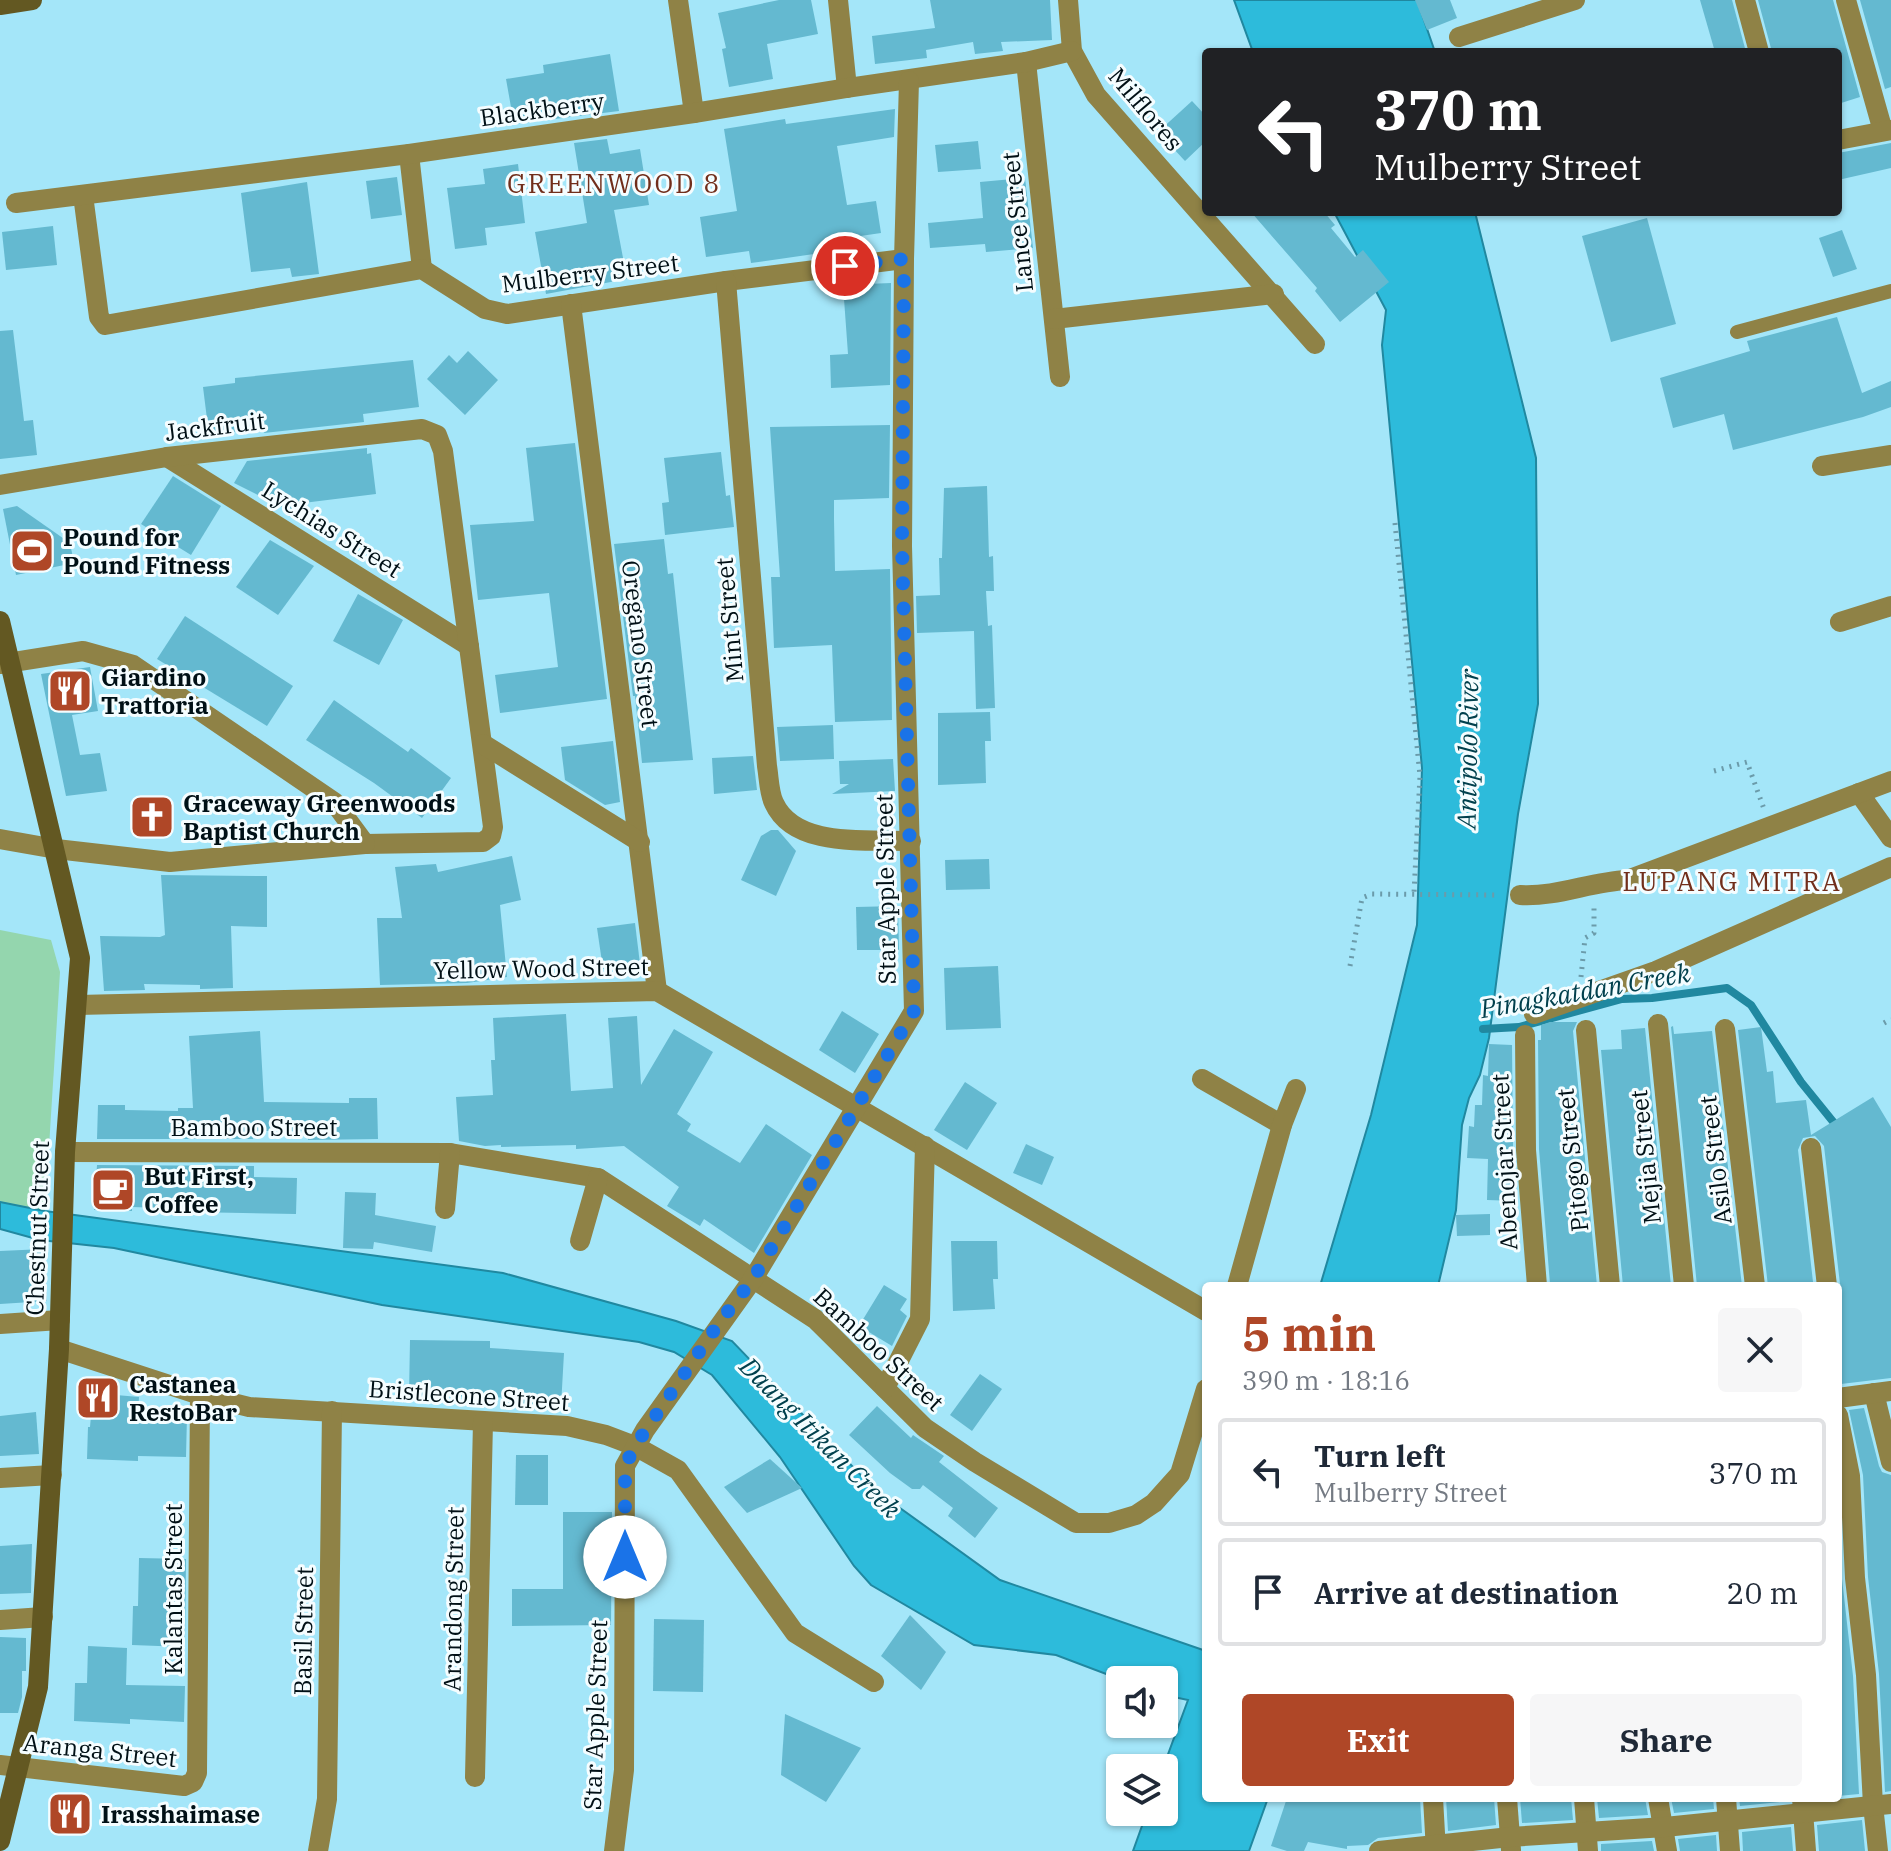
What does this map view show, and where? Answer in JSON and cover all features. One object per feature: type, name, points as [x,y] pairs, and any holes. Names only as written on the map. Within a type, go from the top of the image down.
[{"type":"street","points":[[678,0],[694,113]]},
{"type":"street","points":[[838,0],[847,88]]},
{"type":"street","name":"Milflores","points":[[1068,0],[1072,51],[1096,95],[1202,214]]},
{"type":"street","points":[[1745,0],[1758,48]]},
{"type":"street","points":[[1842,139],[1887,130],[1846,0]]},
{"type":"street","points":[[1459,37],[1570,1]]},
{"type":"street","name":"Blackberry","points":[[16,203],[409,154],[694,113],[1026,62],[1072,51]]},
{"type":"street","name":"Lance Street","points":[[1026,62],[1060,377]]},
{"type":"street","name":"Star Apple Street","points":[[614,1851],[624,1770],[625,1466],[640,1438],[753,1279],[914,1011],[902,546],[909,81]]},
{"type":"street","points":[[83,195],[99,317],[105,325],[422,269],[409,154]]},
{"type":"street","name":"Milflores","points":[[1204,216],[1315,344]]},
{"type":"street","name":"Mulberry Street","points":[[422,269],[485,309],[507,314],[726,281],[904,259]]},
{"type":"street","name":"Mint Street","points":[[726,281],[765,751],[773,802],[787,823],[813,837],[911,841]]},
{"type":"street","points":[[1054,319],[1274,294]]},
{"type":"street","name":"Oregano Street","points":[[571,304],[657,991]]},
{"type":"street","name":"Jackfruit","points":[[0,485],[167,457],[422,429],[437,435],[443,451],[469,646]]},
{"type":"street","points":[[1822,466],[1891,455]]},
{"type":"street","name":"Lychias Street","points":[[167,457],[469,646]]},
{"type":"street","points":[[1840,622],[1891,606]]},
{"type":"street","name":"Chestnut Street","points":[[0,621],[5,664],[56,849],[80,958],[65,1152],[59,1349],[38,1687],[10,1766],[0,1841]]},
{"type":"street","points":[[0,839],[56,849],[170,862],[365,844],[483,842],[491,836],[493,827],[469,646]]},
{"type":"street","points":[[5,664],[83,651],[133,665],[334,802],[365,844]]},
{"type":"street","points":[[483,744],[640,842]]},
{"type":"street","points":[[1520,895],[1541,896],[1594,883],[1627,880],[1891,781]]},
{"type":"street","points":[[1859,793],[1891,838]]},
{"type":"street","points":[[1534,1014],[1656,971],[1891,867]]},
{"type":"street","name":"Yellow Wood Street","points":[[78,1005],[657,991],[856,1104],[1202,1309]]},
{"type":"street","name":"Mejia Street","points":[[1658,1024],[1684,1282]]},
{"type":"street","name":"Asilo Street","points":[[1725,1029],[1755,1282]]},
{"type":"street","name":"Pitogo Street","points":[[1586,1030],[1610,1282]]},
{"type":"street","name":"Abenojar Street","points":[[1525,1035],[1526,1150],[1537,1282]]},
{"type":"street","points":[[1202,1079],[1282,1125]]},
{"type":"street","points":[[1238,1282],[1282,1125],[1296,1089]]},
{"type":"street","points":[[885,1388],[920,1319],[925,1146]]},
{"type":"street","points":[[1811,1148],[1827,1282]]},
{"type":"street","name":"Bamboo Street","points":[[65,1152],[450,1153],[598,1178],[815,1319],[925,1428],[1076,1523],[1109,1523],[1136,1515],[1154,1503],[1180,1474],[1202,1402]]},
{"type":"street","points":[[445,1209],[450,1153]]},
{"type":"street","points":[[580,1241],[598,1178]]},
{"type":"street","points":[[0,1324],[60,1320]]},
{"type":"street","name":"Bristlecone Street","points":[[59,1349],[200,1395],[249,1407],[567,1426],[606,1435],[640,1438],[678,1470],[795,1633],[874,1682]]},
{"type":"street","points":[[1842,1397],[1883,1392],[1891,1462]]},
{"type":"street","name":"Kalantas Street","points":[[193,1782],[197,1773],[200,1395]]},
{"type":"street","name":"Basil Street","points":[[318,1851],[327,1799],[332,1411]]},
{"type":"street","name":"Arandong Street","points":[[475,1777],[483,1422]]},
{"type":"street","points":[[1842,1435],[1850,1476],[1855,1578],[1882,1804],[1878,1851]]},
{"type":"street","points":[[0,1478],[52,1475]]},
{"type":"street","points":[[0,1620],[43,1617]]},
{"type":"street","name":"Aranga Street","points":[[10,1766],[184,1786],[193,1782]]},
{"type":"street","points":[[1433,1802],[1436,1849]]},
{"type":"street","points":[[1507,1802],[1511,1844]]},
{"type":"street","points":[[1584,1802],[1587,1842]]},
{"type":"street","points":[[1658,1802],[1667,1851]]},
{"type":"street","points":[[1726,1802],[1730,1851]]},
{"type":"street","points":[[1379,1851],[1587,1842],[1803,1806],[1882,1804]]},
{"type":"street","points":[[1803,1806],[1806,1851]]},
{"type":"lane","points":[[1737,332],[1891,291]]},
{"type":"path","points":[[1395,523],[1420,776],[1414,894]]},
{"type":"path","points":[[1714,771],[1747,762],[1770,825]]},
{"type":"path","points":[[1580,998],[1585,938],[1594,933],[1594,883]]},
{"type":"path","points":[[1350,966],[1362,898],[1372,894],[1520,895]]},
{"type":"path","points":[[1884,1023],[1891,1019]]},
{"type":"green space","points":[[0,930],[51,940],[60,972],[45,1211],[0,1202]]},
{"type":"water","points":[[1234,0],[1417,0],[1434,48],[1252,48]]},
{"type":"water","name":"Antipolo River","points":[[1336,216],[1476,216],[1536,458],[1538,704],[1518,814],[1489,1038],[1462,1125],[1456,1210],[1439,1282],[1321,1282],[1371,1115],[1417,925],[1422,768],[1382,345],[1386,310]]},
{"type":"water","name":"Daang Itikan Creek","points":[[0,1202],[45,1211],[503,1273],[676,1321],[732,1341],[875,1490],[1000,1580],[1202,1650],[1202,1802],[1267,1802],[1249,1851],[1133,1851],[1142,1826],[1178,1826],[1178,1754],[1168,1754],[1174,1738],[1178,1738],[1178,1727],[1188,1700],[1178,1698],[1178,1666],[1106,1666],[1106,1674],[1056,1655],[974,1645],[871,1585],[854,1566],[780,1457],[712,1375],[674,1352],[639,1342],[382,1305],[114,1248],[40,1240],[0,1229]]},
{"type":"building","points":[[779,0],[811,0],[818,34],[767,44],[773,79],[729,87],[722,49],[726,48],[718,13]]},
{"type":"building","points":[[930,0],[1050,0],[1052,40],[1001,42],[1003,51],[975,54],[973,42],[926,50],[927,58],[875,64],[872,36],[935,28]]},
{"type":"building","points":[[1415,0],[1450,0],[1457,18],[1427,30]]},
{"type":"building","points":[[1700,0],[1732,0],[1745,48],[1714,48]]},
{"type":"building","points":[[1758,0],[1833,0],[1860,97],[1842,103],[1842,48],[1771,48]]},
{"type":"building","points":[[1860,0],[1891,0],[1891,87],[1885,89]]},
{"type":"building","points":[[610,54],[619,111],[514,124],[506,79],[544,73],[543,65]]},
{"type":"building","points":[[1192,101],[1202,112],[1202,145],[1185,161],[1158,132]]},
{"type":"building","points":[[895,109],[894,137],[837,146],[847,205],[876,201],[881,233],[833,240],[835,251],[751,263],[749,251],[706,257],[700,217],[737,211],[724,129],[785,119],[786,124]]},
{"type":"building","points":[[607,139],[610,154],[640,149],[649,205],[614,210],[627,279],[546,294],[535,232],[587,223],[574,143]]},
{"type":"building","points":[[978,141],[981,169],[938,172],[935,145]]},
{"type":"building","points":[[1891,143],[1891,168],[1842,179],[1842,152]]},
{"type":"building","points":[[518,164],[525,223],[485,228],[487,245],[455,249],[447,188],[485,184],[483,169]]},
{"type":"building","points":[[397,177],[402,215],[371,219],[366,181]]},
{"type":"building","points":[[1025,178],[1033,248],[986,252],[985,244],[930,248],[928,223],[983,218],[980,182]]},
{"type":"building","points":[[307,182],[319,274],[292,277],[290,268],[251,272],[241,193]]},
{"type":"building","points":[[1254,216],[1327,216],[1335,225],[1331,228],[1355,257],[1363,250],[1389,282],[1340,322],[1315,291],[1317,288]]},
{"type":"building","points":[[1647,218],[1676,324],[1611,342],[1582,236]]},
{"type":"building","points":[[53,226],[57,265],[6,270],[2,232]]},
{"type":"building","points":[[1842,230],[1857,269],[1833,277],[1819,238]]},
{"type":"building","points":[[891,283],[890,385],[831,388],[830,355],[848,354],[843,285]]},
{"type":"building","points":[[1837,317],[1862,393],[1891,381],[1891,407],[1733,450],[1724,414],[1673,428],[1660,378],[1750,351],[1747,341]]},
{"type":"building","points":[[13,330],[24,421],[33,420],[37,455],[0,459],[0,331]]},
{"type":"building","points":[[468,351],[498,380],[465,415],[427,379],[449,355],[457,363]]},
{"type":"building","points":[[413,360],[419,407],[363,414],[364,422],[264,433],[242,434],[241,431],[209,435],[203,387],[235,383],[235,378]]},
{"type":"building","points":[[890,425],[889,498],[834,500],[834,519],[835,571],[890,569],[892,720],[835,722],[832,645],[774,648],[771,577],[780,577],[770,427]]},
{"type":"building","points":[[575,443],[607,699],[500,713],[495,675],[558,667],[549,593],[478,600],[470,525],[534,521],[526,448]]},
{"type":"building","points":[[367,448],[367,454],[371,453],[376,494],[295,504],[296,514],[234,483],[247,461]]},
{"type":"building","points":[[721,452],[726,496],[730,495],[734,527],[665,535],[662,503],[669,502],[664,458]]},
{"type":"building","points":[[173,476],[221,506],[191,555],[141,524]]},
{"type":"building","points":[[987,486],[989,557],[993,556],[994,591],[986,591],[988,626],[992,625],[995,708],[976,709],[974,631],[917,633],[916,596],[940,595],[944,488]]},
{"type":"building","points":[[17,506],[70,543],[74,563],[16,575],[3,509]]},
{"type":"building","points":[[664,539],[668,574],[673,573],[693,760],[642,763],[614,544]]},
{"type":"building","points":[[270,540],[314,566],[278,615],[236,587]]},
{"type":"building","points":[[358,594],[403,620],[379,665],[333,641]]},
{"type":"building","points":[[185,616],[293,686],[267,726],[157,659]]},
{"type":"building","points":[[90,667],[98,711],[72,715],[80,755],[100,753],[107,791],[66,796],[41,674]]},
{"type":"building","points":[[334,700],[408,752],[411,748],[451,778],[422,818],[306,740]]},
{"type":"building","points":[[990,712],[991,741],[985,741],[986,783],[938,785],[938,713]]},
{"type":"building","points":[[833,725],[834,759],[780,761],[777,727]]},
{"type":"building","points":[[613,741],[620,802],[605,805],[565,780],[561,747]]},
{"type":"building","points":[[753,756],[757,790],[714,794],[712,758]]},
{"type":"building","points":[[893,759],[895,791],[832,794],[849,784],[840,784],[839,761]]},
{"type":"building","points":[[778,830],[796,851],[776,896],[741,880],[761,836]]},
{"type":"building","points":[[512,856],[521,900],[500,905],[507,977],[467,983],[380,985],[377,918],[402,918],[395,867],[436,864],[438,872]]},
{"type":"building","points":[[989,859],[990,889],[946,890],[945,860]]},
{"type":"building","points":[[161,875],[267,876],[267,927],[231,926],[233,988],[200,989],[200,985],[144,984],[145,990],[104,991],[100,936],[165,935]]},
{"type":"building","points":[[898,906],[899,950],[857,950],[856,907]]},
{"type":"building","points":[[635,923],[640,964],[603,969],[597,928]]},
{"type":"building","points":[[998,966],[1001,1028],[946,1030],[944,968]]},
{"type":"building","points":[[842,1011],[879,1034],[855,1073],[819,1050]]},
{"type":"building","points":[[566,1014],[571,1091],[613,1088],[608,1018],[637,1016],[641,1085],[674,1029],[713,1052],[677,1114],[691,1124],[687,1131],[740,1163],[766,1124],[812,1155],[754,1253],[704,1219],[700,1226],[667,1206],[679,1187],[624,1146],[576,1149],[576,1145],[501,1147],[459,1141],[456,1097],[493,1095],[493,1018]]},
{"type":"building","points":[[1577,1022],[1573,1031],[1597,1282],[1550,1282],[1539,1149],[1538,1040],[1541,1040],[1541,1025]]},
{"type":"building","points":[[1671,1027],[1674,1034],[1712,1031],[1742,1282],[1697,1282]]},
{"type":"building","points":[[1761,1027],[1767,1072],[1773,1071],[1776,1103],[1806,1100],[1811,1135],[1873,1097],[1891,1127],[1891,1378],[1842,1384],[1842,1282],[1824,1146],[1815,1136],[1803,1138],[1798,1150],[1813,1282],[1768,1282],[1738,1030]]},
{"type":"building","points":[[1645,1028],[1671,1282],[1623,1282],[1601,1050],[1622,1049],[1621,1030]]},
{"type":"building","points":[[260,1031],[264,1102],[349,1103],[349,1098],[377,1098],[378,1139],[308,1140],[308,1131],[253,1131],[253,1139],[97,1139],[98,1105],[125,1105],[125,1110],[178,1111],[178,1108],[193,1108],[189,1036]]},
{"type":"building","points":[[1489,1044],[1512,1045],[1517,1201],[1487,1200],[1488,1159],[1467,1158],[1469,1126],[1474,1127],[1475,1105],[1482,1105],[1483,1075],[1488,1076]]},
{"type":"building","points":[[965,1082],[997,1103],[967,1150],[934,1130]]},
{"type":"building","points":[[1026,1144],[1054,1157],[1042,1185],[1013,1173]]},
{"type":"building","points":[[97,1165],[254,1166],[254,1177],[297,1178],[296,1214],[191,1212],[191,1209],[132,1207],[132,1211],[94,1210]]},
{"type":"building","points":[[345,1192],[376,1193],[375,1215],[436,1226],[432,1252],[374,1242],[373,1249],[343,1248]]},
{"type":"building","points":[[1490,1214],[1490,1235],[1457,1236],[1456,1215]]},
{"type":"building","points":[[951,1241],[997,1241],[998,1279],[993,1279],[995,1309],[953,1311]]},
{"type":"building","points":[[44,1249],[47,1301],[0,1304],[0,1251]]},
{"type":"building","points":[[884,1285],[907,1299],[900,1310],[907,1316],[892,1346],[859,1326]]},
{"type":"building","points":[[410,1340],[490,1341],[490,1348],[564,1353],[561,1406],[522,1403],[522,1398],[409,1395]]},
{"type":"building","points":[[980,1374],[1002,1389],[972,1431],[950,1415]]},
{"type":"building","points":[[93,1393],[139,1397],[138,1413],[187,1415],[186,1457],[138,1456],[138,1461],[87,1459]]},
{"type":"building","points":[[877,1406],[911,1438],[913,1435],[944,1456],[939,1462],[998,1508],[975,1538],[948,1516],[953,1508],[923,1485],[920,1489],[912,1489],[849,1435]]},
{"type":"building","points":[[1864,1408],[1879,1466],[1882,1472],[1891,1475],[1891,1791],[1885,1792],[1863,1475],[1849,1410]]},
{"type":"building","points":[[36,1412],[39,1454],[0,1456],[0,1416]]},
{"type":"building","points":[[516,1455],[548,1455],[548,1505],[515,1505]]},
{"type":"building","points":[[770,1459],[802,1488],[747,1513],[724,1487]]},
{"type":"building","points":[[563,1512],[612,1512],[611,1625],[512,1626],[512,1589],[563,1589]]},
{"type":"building","points":[[32,1544],[31,1593],[0,1594],[0,1546]]},
{"type":"building","points":[[139,1558],[186,1559],[185,1647],[132,1645],[133,1606],[138,1606]]},
{"type":"building","points":[[1842,1579],[1853,1676],[1859,1794],[1842,1796]]},
{"type":"building","points":[[910,1615],[946,1652],[921,1690],[881,1656]]},
{"type":"building","points":[[654,1619],[704,1620],[703,1692],[653,1691]]},
{"type":"building","points":[[0,1637],[26,1638],[26,1671],[22,1671],[22,1697],[18,1713],[0,1713]]},
{"type":"building","points":[[88,1646],[127,1648],[126,1685],[185,1686],[184,1722],[130,1719],[130,1724],[74,1721],[75,1683],[87,1683]]},
{"type":"building","points":[[785,1714],[861,1748],[826,1802],[781,1775]]},
{"type":"building","points":[[1286,1802],[1420,1802],[1422,1833],[1378,1838],[1368,1845],[1347,1846],[1347,1849],[1308,1842],[1304,1851],[1287,1851],[1271,1846]]},
{"type":"building","points":[[1446,1802],[1494,1802],[1496,1825],[1448,1831]]},
{"type":"building","points":[[1520,1802],[1571,1802],[1573,1820],[1522,1823]]},
{"type":"building","points":[[1597,1802],[1646,1802],[1648,1815],[1599,1818]]},
{"type":"building","points":[[1672,1802],[1713,1802],[1714,1809],[1674,1813]]},
{"type":"building","points":[[1740,1802],[1779,1802],[1740,1806]]},
{"type":"building","points":[[1862,1820],[1865,1851],[1819,1851],[1817,1825]]},
{"type":"building","points":[[1791,1827],[1793,1851],[1743,1851],[1742,1832]]},
{"type":"building","points":[[1716,1835],[1717,1851],[1680,1851],[1678,1839]]},
{"type":"building","points":[[1652,1841],[1654,1851],[1601,1851],[1601,1844]]},
{"type":"waterway","name":"Pinagkatdan Creek","points":[[1483,1029],[1519,1027],[1622,999],[1727,988],[1751,1005],[1801,1082],[1839,1129]]},
{"type":"place","name":"Pound for Pound Fitness","points":[[32,551]]},
{"type":"place","name":"Giardino Trattoria","points":[[70,691]]},
{"type":"place","name":"Graceway Greenwoods Baptist Church","points":[[152,817]]},
{"type":"place","name":"But First, Coffee","points":[[113,1190]]},
{"type":"place","name":"Castanea RestoBar","points":[[98,1398]]},
{"type":"place","name":"Irasshaimase","points":[[70,1814]]},
{"type":"district","name":"GREENWOOD 8","points":[[614,183]]},
{"type":"district","name":"LUPANG MITRA","points":[[1732,881]]},
{"type":"route","points":[[625,1557],[625,1466],[635,1446],[753,1279],[914,1011],[902,546],[904,259],[845,266]]}]
